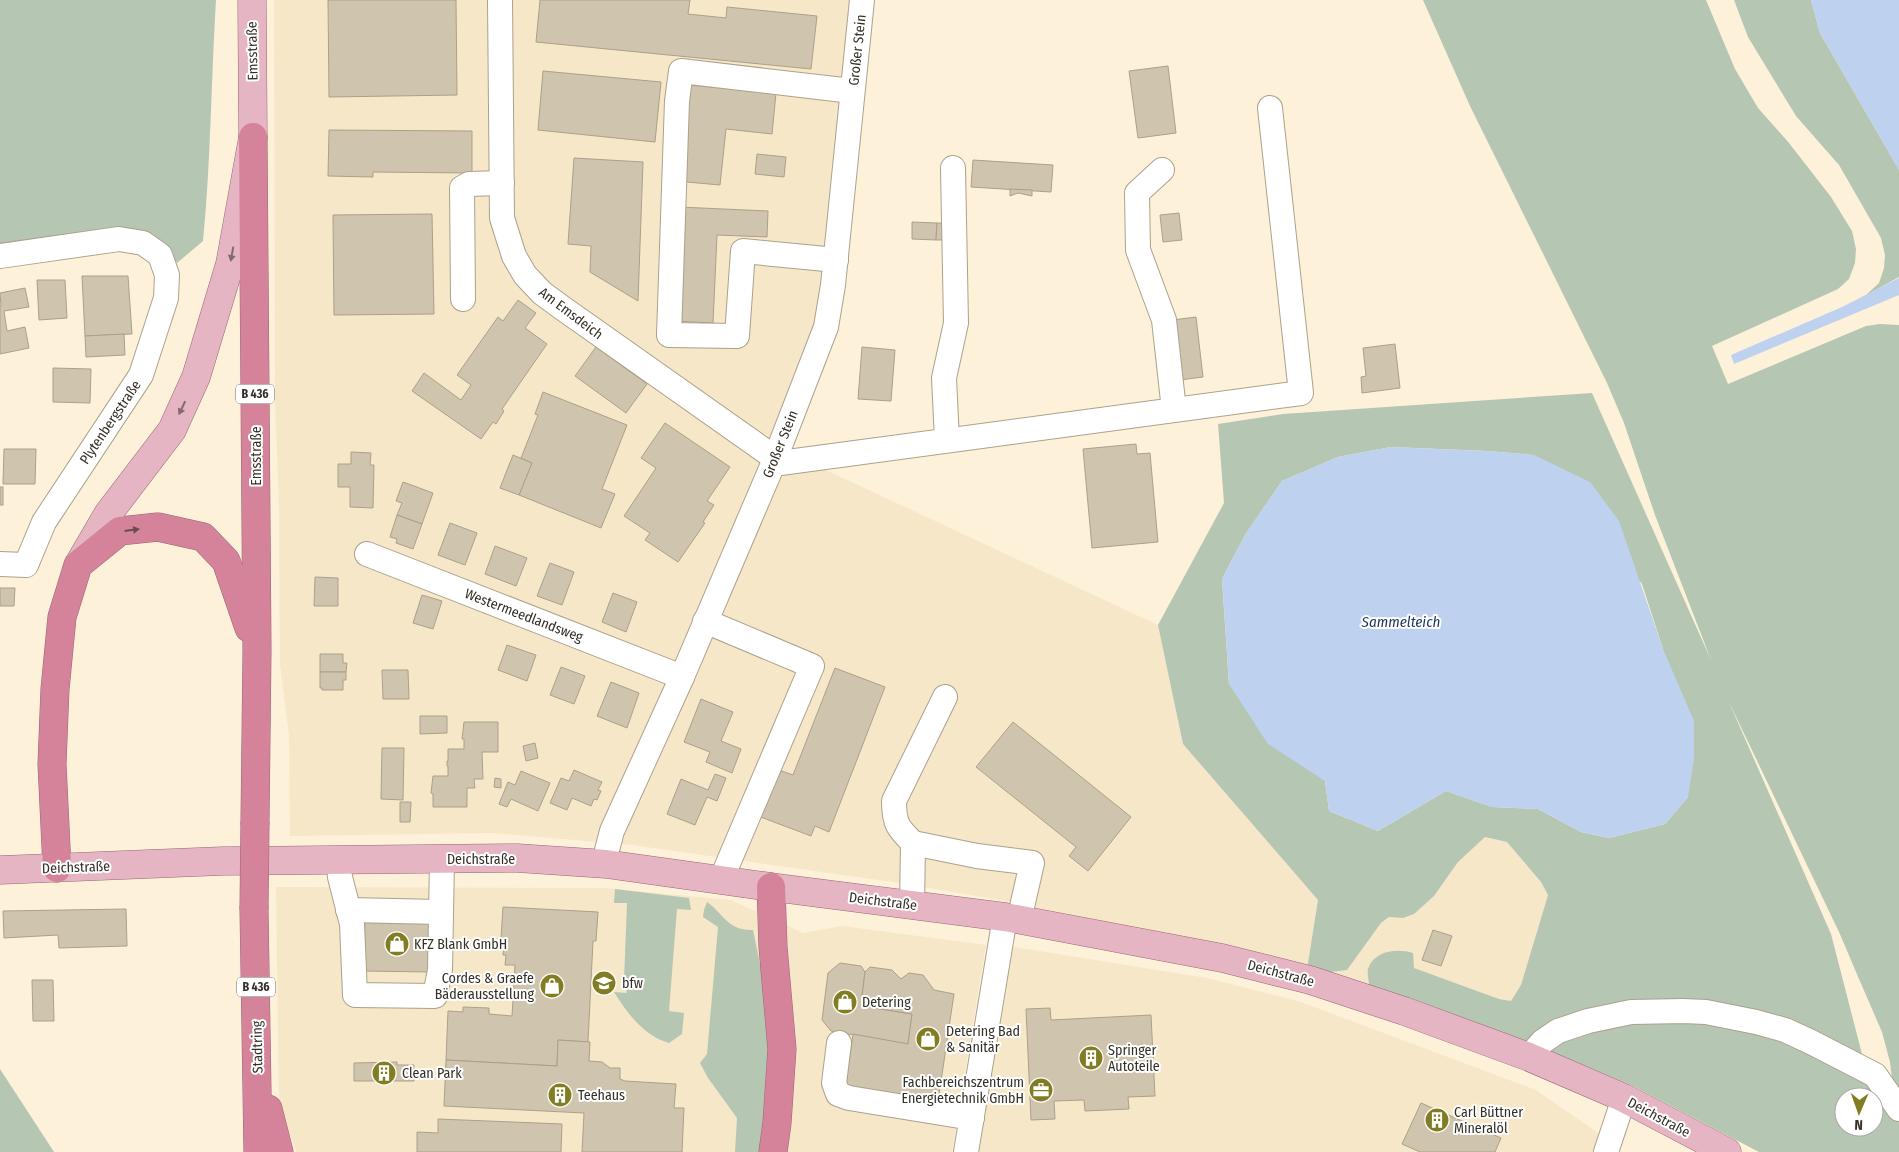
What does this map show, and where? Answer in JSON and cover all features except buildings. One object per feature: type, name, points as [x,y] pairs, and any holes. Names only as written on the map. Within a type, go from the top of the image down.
[{"type":"highway","name":"Emsstraße","points":[[253,137],[257,650],[255,822]]},
{"type":"highway","points":[[57,868],[52,764],[55,689],[62,617],[78,565],[120,531],[158,527],[203,537],[226,561],[257,650]]},
{"type":"highway","name":"Stadtring","points":[[255,822],[254,909],[258,1152]]},
{"type":"highway","points":[[771,887],[772,948],[782,1049],[773,1152]]},
{"type":"highway","points":[[258,1066],[279,1152]]},
{"type":"main road","name":"Emsstraße","points":[[252,0],[253,137]]},
{"type":"main road","points":[[78,565],[108,514],[172,430],[196,377],[230,264],[253,137]]},
{"type":"main road","name":"Deichstraße","points":[[0,870],[223,861],[517,858],[606,864],[1012,918],[1222,958],[1310,980],[1404,1011],[1529,1057],[1624,1098],[1727,1152]]},
{"type":"street","name":"Am Emsdeich","points":[[500,0],[502,218],[514,256],[525,275],[542,293],[774,461]]},
{"type":"street","name":"Großer Stein","points":[[606,864],[607,850],[612,831],[682,677],[774,461],[826,327],[836,260],[862,0]]},
{"type":"street","points":[[836,260],[744,251],[737,336],[669,335],[677,101],[680,71],[852,91]]},
{"type":"street","points":[[774,461],[1301,393],[1270,108]]},
{"type":"street","points":[[947,440],[944,378],[956,323],[953,168]]},
{"type":"street","points":[[1162,170],[1137,193],[1138,250],[1164,320],[1174,410]]},
{"type":"street","points":[[463,299],[462,188],[469,184],[502,183]]},
{"type":"street","name":"Plytenbergstraße","points":[[0,256],[119,239],[143,243],[160,255],[167,275],[166,298],[141,375],[44,522],[26,564],[0,564]]},
{"type":"street","name":"Westermeedlandsweg","points":[[367,554],[682,677]]},
{"type":"street","points":[[705,621],[812,666],[721,880]]},
{"type":"street","points":[[945,697],[894,801],[896,825],[913,843],[977,856],[1032,863],[1012,918],[966,1152]]},
{"type":"street","points":[[912,905],[913,843]]},
{"type":"street","points":[[338,860],[340,877],[352,924],[355,996],[435,996],[440,970],[442,859]]},
{"type":"street","points":[[348,910],[441,912]]},
{"type":"street","points":[[1529,1057],[1542,1042],[1558,1031],[1588,1021],[1631,1012],[1706,1012],[1784,1030],[1811,1042],[1875,1075],[1899,1109]]},
{"type":"street","points":[[839,1043],[834,1083],[838,1094],[850,1098],[972,1118]]},
{"type":"street","points":[[1606,1152],[1624,1098]]},
{"type":"shaded area","points":[[274,0],[870,0],[833,329],[785,451],[1158,625],[1183,744],[1318,900],[1307,969],[1134,927],[988,898],[899,883],[632,845],[492,833],[290,836],[289,735],[280,665],[279,506],[275,398]]},
{"type":"shaded area","points":[[1485,837],[1507,842],[1541,882],[1548,895],[1521,985],[1511,1001],[1499,999],[1414,968],[1369,985],[1323,973],[1347,970],[1381,923],[1389,917],[1403,918],[1414,914],[1434,896],[1458,862]]},
{"type":"shaded area","points":[[276,887],[604,888],[731,900],[803,933],[842,926],[986,945],[952,1152],[297,1152],[279,1109]]},
{"type":"shaded area","points":[[1009,946],[1207,978],[1301,1002],[1536,1090],[1611,1142],[1608,1152],[977,1152]]},
{"type":"green space","points":[[0,0],[216,0],[208,181],[203,241],[177,263],[169,250],[0,245]]},
{"type":"green space","points":[[1423,0],[1706,0],[1735,69],[1758,108],[1789,143],[1831,197],[1852,231],[1856,249],[1855,263],[1849,279],[1838,289],[1712,346],[1728,384],[1866,326],[1880,324],[1899,325],[1899,1096],[1892,1079],[1890,1062],[1882,1032],[1839,932],[1728,700],[1831,934],[1869,1081],[1873,1087],[1834,1087],[1834,1137],[1884,1137],[1884,1102],[1899,1122],[1899,1152],[1759,1152],[1631,1085],[1529,1042],[1369,985],[1368,969],[1375,958],[1386,952],[1400,951],[1413,953],[1414,968],[1499,999],[1511,1001],[1521,985],[1548,895],[1541,882],[1507,842],[1485,837],[1458,862],[1434,896],[1414,914],[1403,918],[1389,917],[1381,923],[1347,970],[1323,973],[1307,969],[1318,900],[1183,744],[1158,625],[1224,503],[1218,424],[1283,414],[1592,393],[1711,660],[1655,515],[1624,423],[1607,383],[1470,106]],"holes":[[[1391,447],[1534,455],[1642,584],[1663,649],[1688,797],[1665,824],[1609,838],[1581,832],[1538,809],[1492,807],[1446,791],[1378,831],[1329,811],[1325,781],[1229,684],[1222,579],[1245,535],[1282,481],[1338,457]]]},
{"type":"green space","points":[[1734,0],[1811,0],[1820,33],[1899,170],[1899,277],[1865,296],[1879,283],[1884,268],[1885,255],[1881,238],[1839,165],[1796,116],[1748,37]]},
{"type":"green space","points":[[615,889],[689,898],[691,910],[677,909],[669,1011],[684,1013],[682,1034],[669,1043],[652,1035],[637,1023],[614,992],[627,993],[624,980],[627,903],[614,903]]},
{"type":"green space","points":[[707,902],[732,925],[745,930],[753,930],[764,984],[771,1067],[763,1152],[735,1152],[737,1118],[708,1078],[700,1063],[707,1054],[718,927],[703,917]]},
{"type":"green space","points":[[0,1069],[54,1152],[0,1152]]},
{"type":"water","points":[[1811,0],[1899,0],[1899,170],[1820,33]]},
{"type":"water","points":[[1899,278],[1899,295],[1734,364],[1731,355],[1842,307]]},
{"type":"water","name":"Sammelteich","points":[[1391,447],[1534,455],[1590,482],[1619,521],[1663,649],[1694,721],[1694,759],[1688,797],[1665,824],[1609,838],[1581,832],[1538,809],[1492,807],[1446,791],[1378,831],[1329,811],[1325,781],[1268,744],[1229,684],[1222,579],[1245,535],[1282,481],[1338,457]]},
{"type":"place","name":"KFZ Blank GmbH","points":[[397,944]]},
{"type":"place","name":"bfw","points":[[604,983]]},
{"type":"place","name":"Cordes & Graefe Bäderausstellung","points":[[552,986]]},
{"type":"place","name":"Detering","points":[[845,1002]]},
{"type":"place","name":"Detering Bad & Sanitär","points":[[928,1039]]},
{"type":"place","name":"Springer Autoteile","points":[[1091,1058]]},
{"type":"place","name":"Clean Park","points":[[384,1073]]},
{"type":"place","name":"Fachbereichszentrum Energietechnik GmbH","points":[[1041,1090]]},
{"type":"place","name":"Teehaus","points":[[560,1095]]},
{"type":"place","name":"Carl Büttner Mineralöl","points":[[1437,1120]]}]
